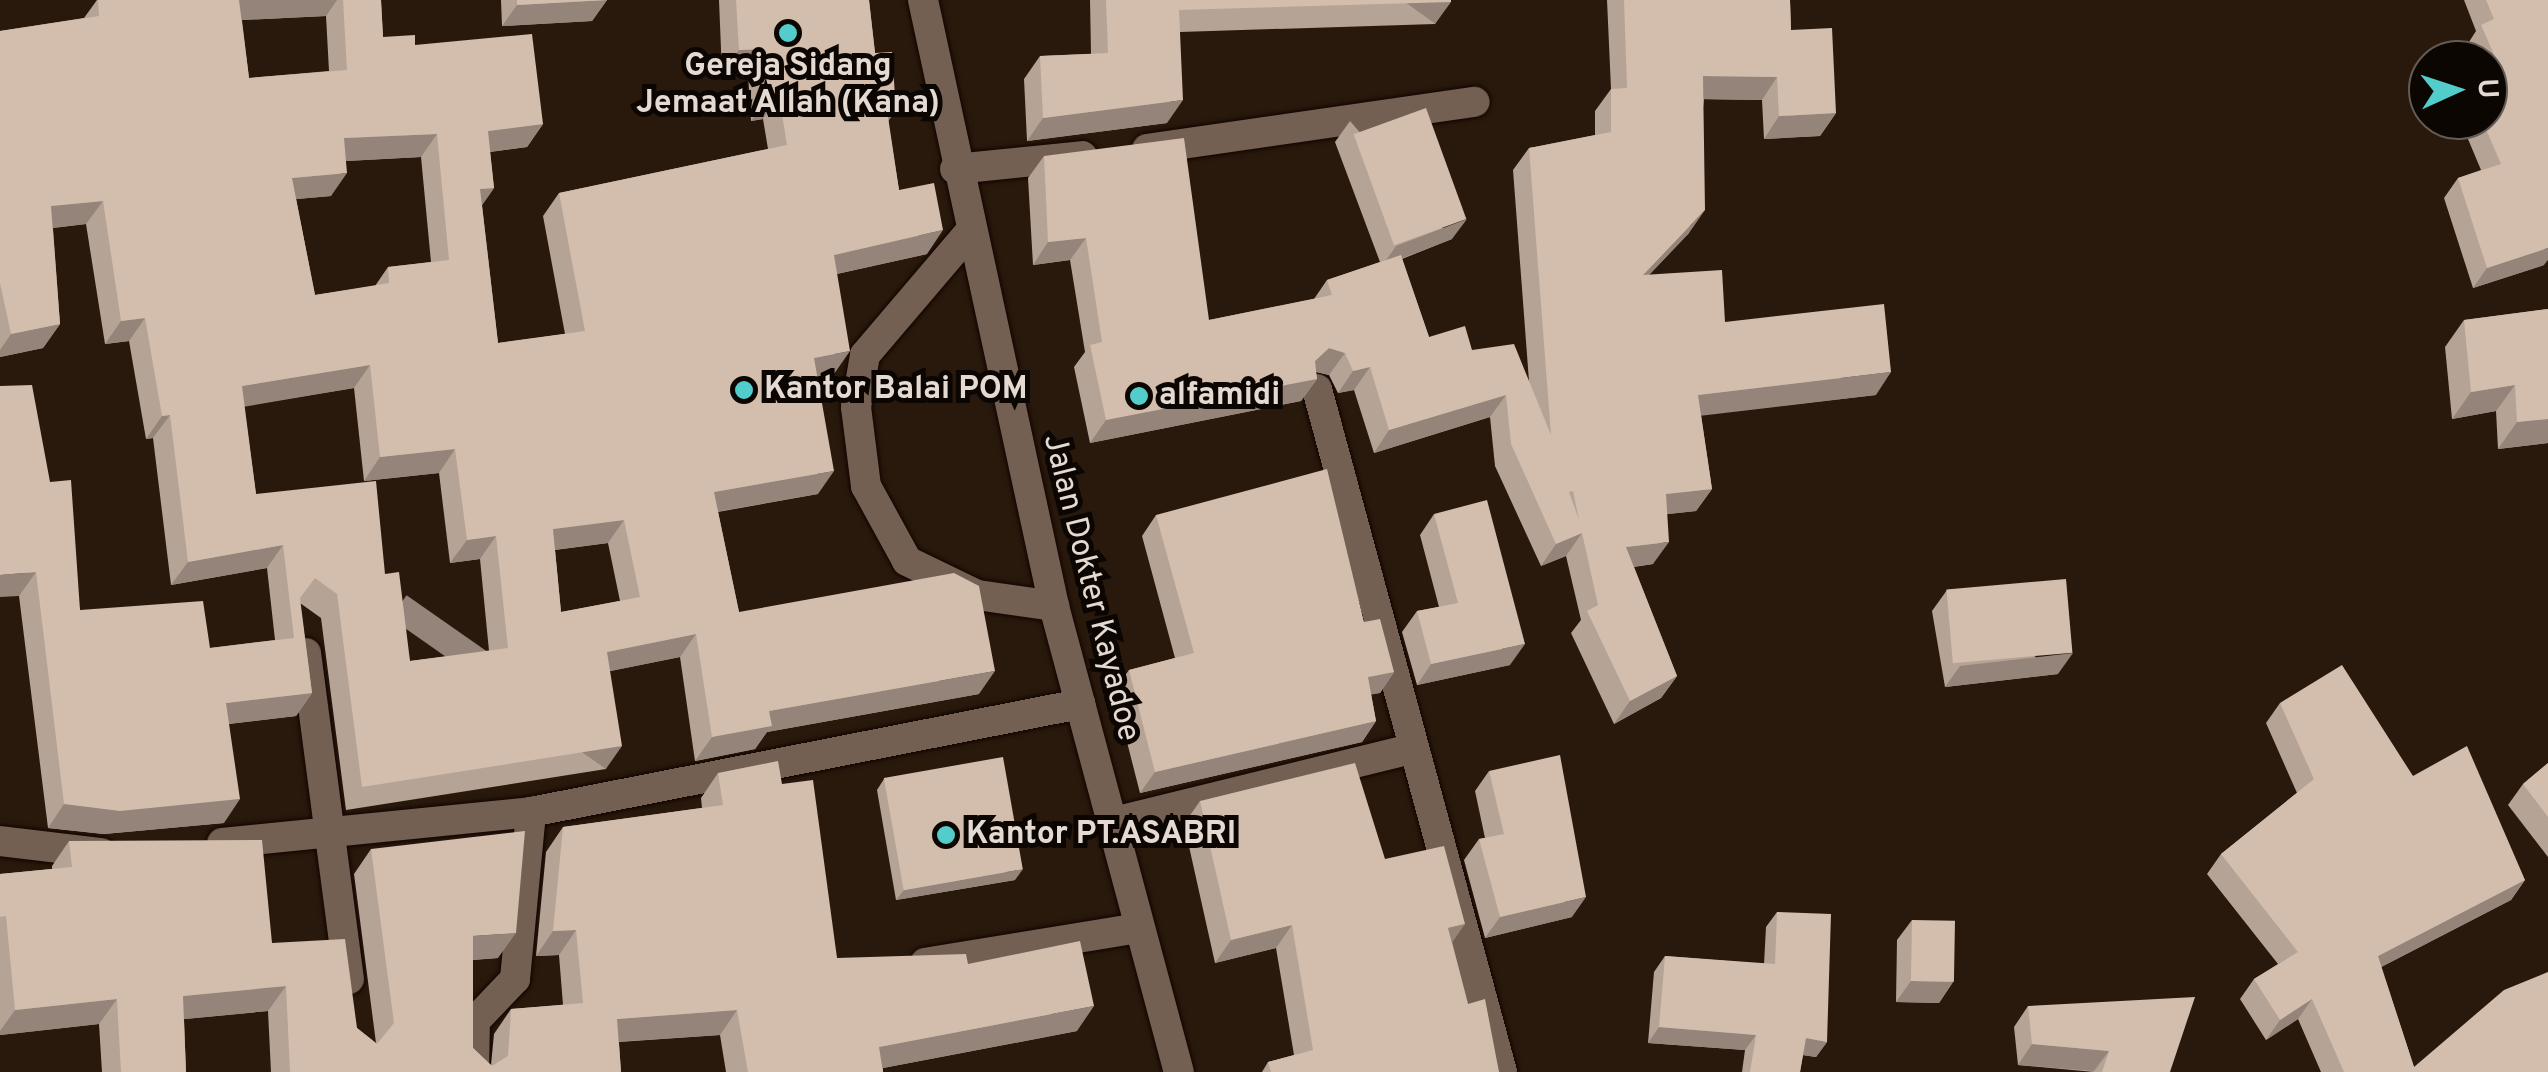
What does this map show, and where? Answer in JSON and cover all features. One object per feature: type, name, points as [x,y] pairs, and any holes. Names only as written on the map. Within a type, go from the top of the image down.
[{"type":"street","name":"Jalan Dokter Kayadoe","points":[[923,0],[968,234],[1054,606],[1080,704],[1118,820],[1139,928],[1178,1072]]},
{"type":"street","points":[[956,169],[1474,102]]},
{"type":"street","points":[[968,234],[865,355],[856,408],[866,486],[907,561],[977,595],[1054,606]]},
{"type":"street","points":[[1317,389],[1502,1072]]},
{"type":"street","points":[[302,620],[353,1012]]},
{"type":"street","points":[[186,846],[532,812],[1080,704]]},
{"type":"street","points":[[1118,820],[1412,749]]},
{"type":"street","points":[[474,1072],[475,1022],[516,979],[532,812]]},
{"type":"street","points":[[0,841],[138,850]]},
{"type":"street","points":[[916,964],[1139,928]]},
{"type":"building","points":[[98,0],[239,0],[249,78],[347,70],[343,0],[381,0],[383,37],[415,35],[415,45],[532,34],[543,124],[488,131],[494,188],[480,189],[498,343],[585,331],[559,193],[787,145],[779,96],[768,97],[764,49],[739,50],[736,0],[869,0],[875,53],[892,52],[896,110],[887,110],[899,190],[934,183],[943,230],[834,255],[850,351],[814,358],[834,471],[714,492],[739,612],[954,573],[979,586],[995,671],[769,711],[772,726],[712,737],[696,634],[607,652],[622,746],[362,787],[337,594],[315,578],[300,598],[312,693],[226,703],[240,799],[120,811],[64,804],[36,572],[0,575],[0,386],[32,385],[50,482],[71,480],[80,610],[203,601],[210,648],[294,638],[283,545],[188,562],[170,415],[162,416],[145,318],[121,321],[103,201],[51,206],[60,324],[11,334],[0,283],[0,31],[99,16]],"holes":[[[437,134],[449,260],[388,267],[389,283],[315,295],[292,178],[347,173],[344,138]],[[370,365],[380,457],[455,449],[467,540],[496,536],[508,648],[410,661],[399,572],[385,574],[376,481],[256,494],[242,386]],[[624,520],[640,597],[561,612],[553,529]]]},
{"type":"building","points":[[517,0],[607,0],[517,5]]},
{"type":"building","points":[[1106,0],[1451,2],[1179,10],[1183,100],[1043,118],[1040,56],[1108,53]]},
{"type":"building","points":[[1624,0],[1790,0],[1791,30],[1832,28],[1836,113],[1779,116],[1777,77],[1703,76],[1705,210],[1643,275],[1722,270],[1725,322],[1884,304],[1891,372],[1698,395],[1712,489],[1666,494],[1669,542],[1626,547],[1677,676],[1630,701],[1587,611],[1598,605],[1582,533],[1556,544],[1511,444],[1506,395],[1389,430],[1370,367],[1353,371],[1345,353],[1329,348],[1315,361],[1317,379],[1106,420],[1090,345],[1102,342],[1086,238],[1048,242],[1044,156],[1184,138],[1209,320],[1332,295],[1327,280],[1401,255],[1429,337],[1465,326],[1472,350],[1514,344],[1551,435],[1529,148],[1611,132],[1611,89],[1627,88]]},
{"type":"building","points":[[2486,0],[2548,0],[2548,248],[2487,268],[2458,178],[2501,164],[2491,140],[2508,140],[2508,40],[2488,40],[2481,25],[2494,19]]},
{"type":"building","points":[[1426,108],[1466,219],[1394,245],[1354,134]]},
{"type":"building","points":[[2548,309],[2548,419],[2517,422],[2515,385],[2471,392],[2464,320]]},
{"type":"building","points":[[1327,469],[1364,622],[1380,619],[1394,672],[1368,677],[1376,721],[1155,772],[1129,670],[1194,653],[1156,515]]},
{"type":"building","points":[[1487,500],[1525,644],[1431,664],[1417,611],[1458,603],[1434,514]]},
{"type":"building","points":[[2066,579],[2072,653],[1953,663],[1946,589]]},
{"type":"building","points":[[2342,665],[2413,776],[2467,746],[2525,880],[2378,956],[2414,1067],[2504,990],[2548,972],[2548,1072],[2344,1072],[2312,999],[2280,1020],[2254,979],[2298,952],[2221,854],[2314,779],[2280,703]]},
{"type":"building","points":[[1560,755],[1586,897],[1500,917],[1479,839],[1504,834],[1489,771]]},
{"type":"building","name":"Kantor PT.ASABRI","points":[[1003,757],[1023,869],[904,890],[884,778]]},
{"type":"building","points":[[778,761],[782,784],[813,780],[837,958],[966,954],[968,964],[1080,941],[1094,1006],[879,1047],[883,1072],[748,1072],[737,1010],[617,1019],[621,1072],[290,1072],[286,986],[183,996],[186,1072],[121,1072],[117,999],[15,1010],[6,916],[0,917],[0,874],[72,867],[69,841],[262,840],[272,943],[345,939],[357,1028],[377,1044],[394,1023],[371,849],[525,831],[516,933],[473,936],[473,1048],[492,1066],[508,1056],[511,1009],[583,1003],[576,930],[553,931],[563,827],[723,805],[718,773]]},
{"type":"building","points":[[1355,763],[1385,859],[1444,846],[1465,924],[1448,928],[1468,1004],[1485,999],[1499,1072],[1271,1072],[1268,1062],[1313,1050],[1292,925],[1231,940],[1200,801]]},
{"type":"building","points":[[2548,763],[2548,817],[2523,784]]},
{"type":"building","points":[[1777,912],[1831,914],[1827,1042],[1806,1038],[1800,1072],[1750,1072],[1756,1035],[1659,1027],[1665,956],[1775,964]]},
{"type":"building","points":[[1912,920],[1955,921],[1954,982],[1911,981]]},
{"type":"building","points":[[2195,997],[2170,1072],[2102,1072],[2109,1051],[2032,1044],[2028,1006]]},
{"type":"place","name":"Gereja Sidang Jemaat Allah (Kana)","points":[[788,33]]},
{"type":"place","name":"Kantor Balai POM","points":[[744,390]]},
{"type":"place","name":"alfamidi","points":[[1139,396]]},
{"type":"place","name":"Kantor PT.ASABRI","points":[[946,835]]}]
